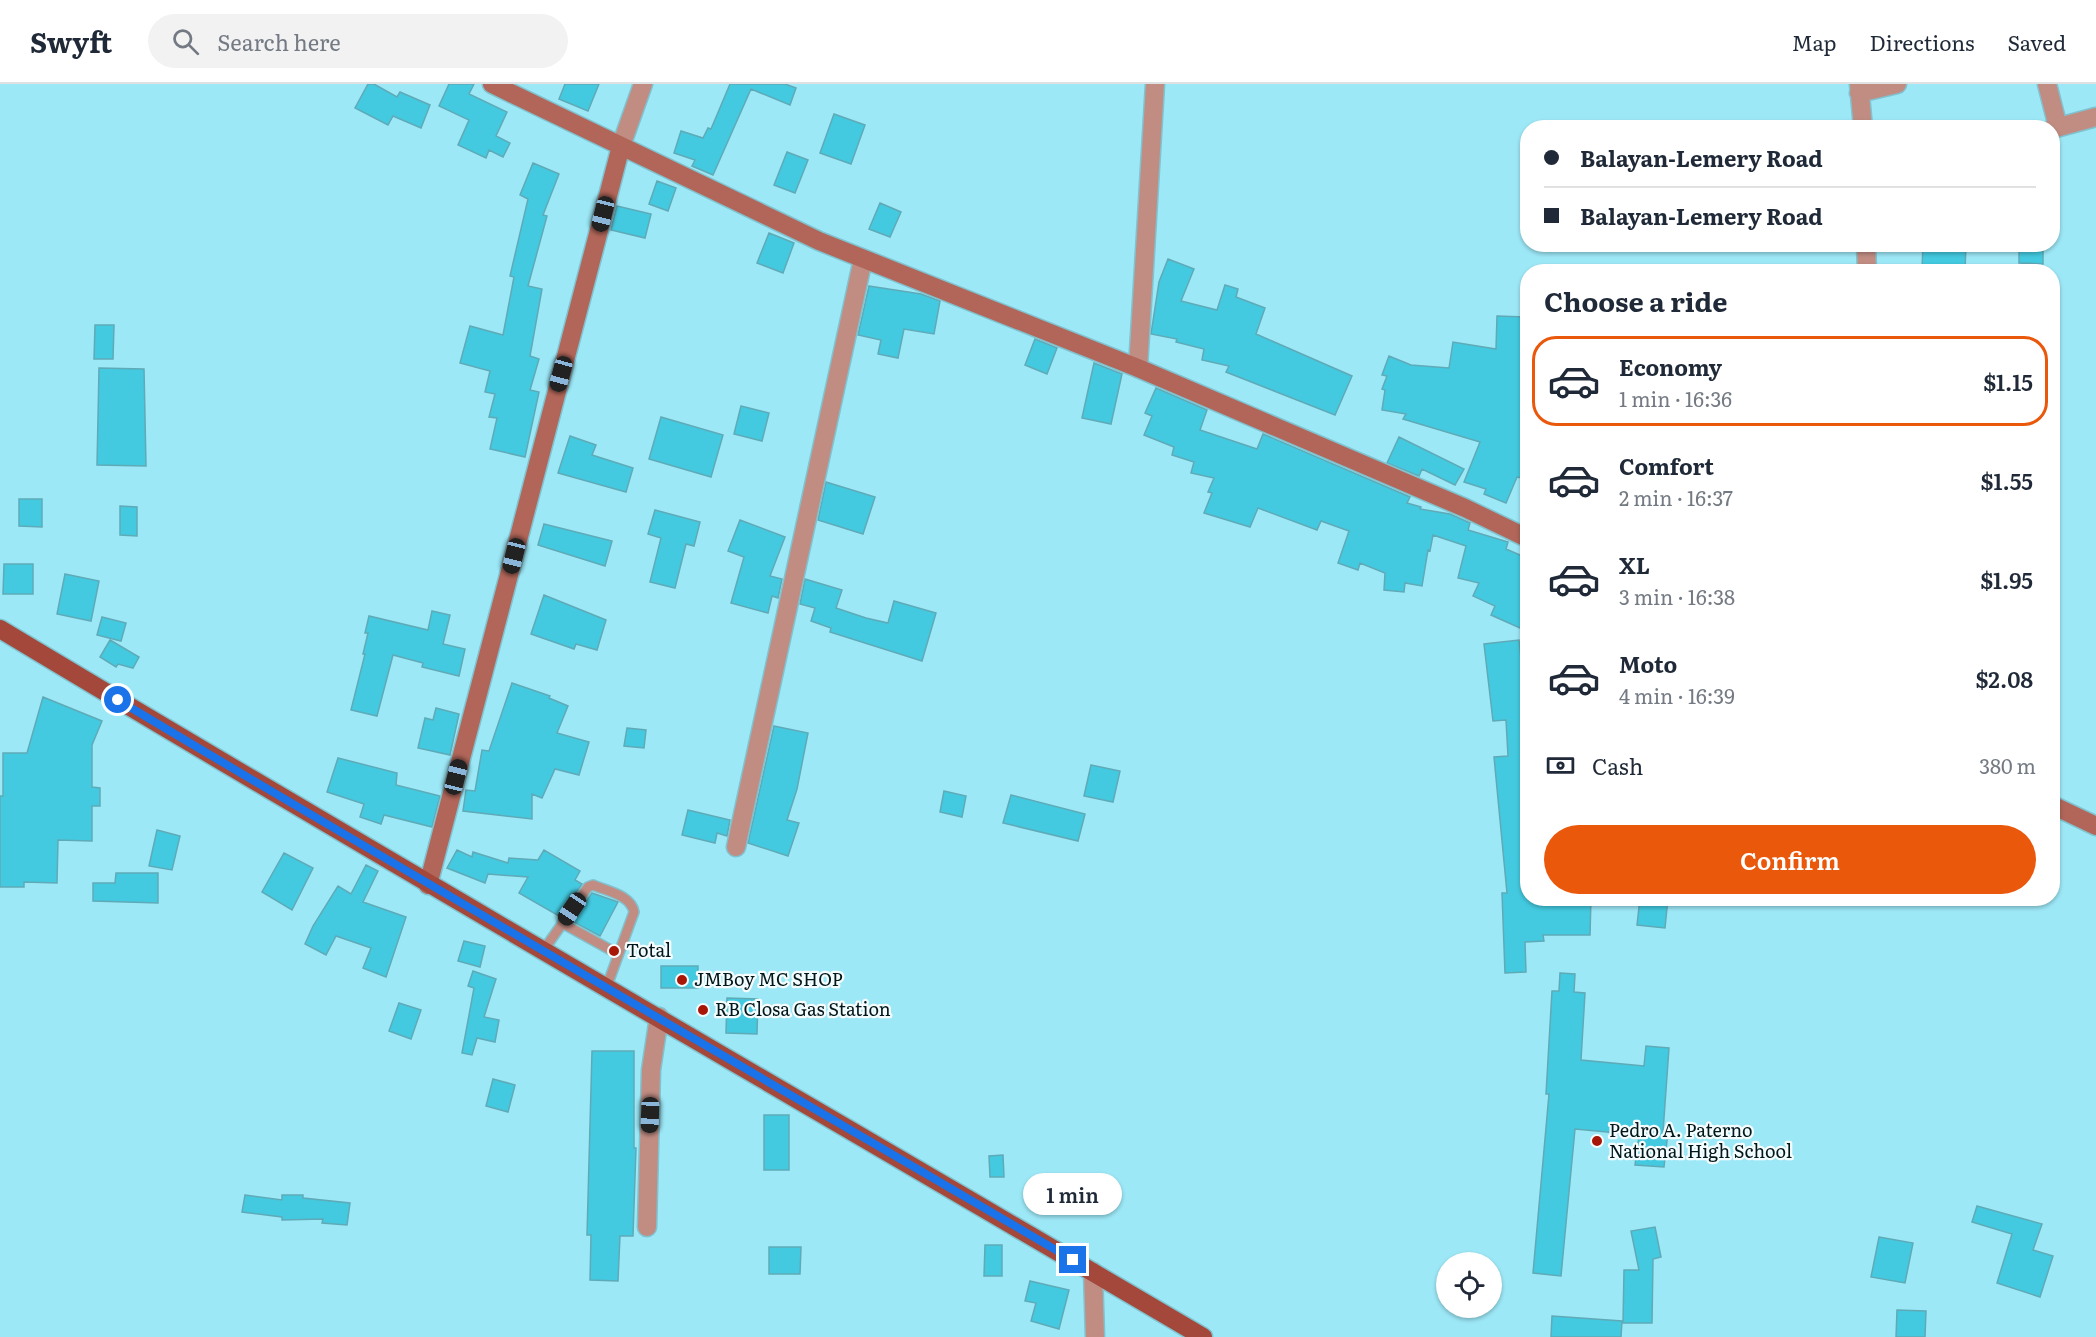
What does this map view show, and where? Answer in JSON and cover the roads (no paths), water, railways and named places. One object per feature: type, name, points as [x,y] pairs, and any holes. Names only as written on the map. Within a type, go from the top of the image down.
[{"type":"main road","points":[[0,629],[428,885],[607,986],[1203,1337]]},
{"type":"street","points":[[492,84],[819,241],[1138,368],[1465,508],[1520,535]]},
{"type":"street","points":[[428,885],[621,146],[643,84]]},
{"type":"street","points":[[1138,368],[1155,84]]},
{"type":"street","points":[[1862,120],[1859,89],[1897,84]]},
{"type":"street","points":[[2047,84],[2054,120]]},
{"type":"street","points":[[2060,127],[2096,117]]},
{"type":"street","points":[[736,847],[863,259]]},
{"type":"street","points":[[2060,809],[2096,826]]},
{"type":"street","points":[[647,1227],[651,1070],[659,1017]]},
{"type":"street","points":[[1093,1272],[1095,1337]]},
{"type":"lane","points":[[543,951],[588,887],[593,885],[626,899],[633,905],[634,912],[607,986]]},
{"type":"lane","points":[[562,923],[618,954]]},
{"type":"place","name":"Total","points":[[614,951]]},
{"type":"place","name":"JMBoy MC SHOP","points":[[682,980]]},
{"type":"place","name":"RB Closa Gas Station","points":[[703,1010]]},
{"type":"place","name":"Pedro A. Paterno National High School","points":[[1597,1141]]}]
